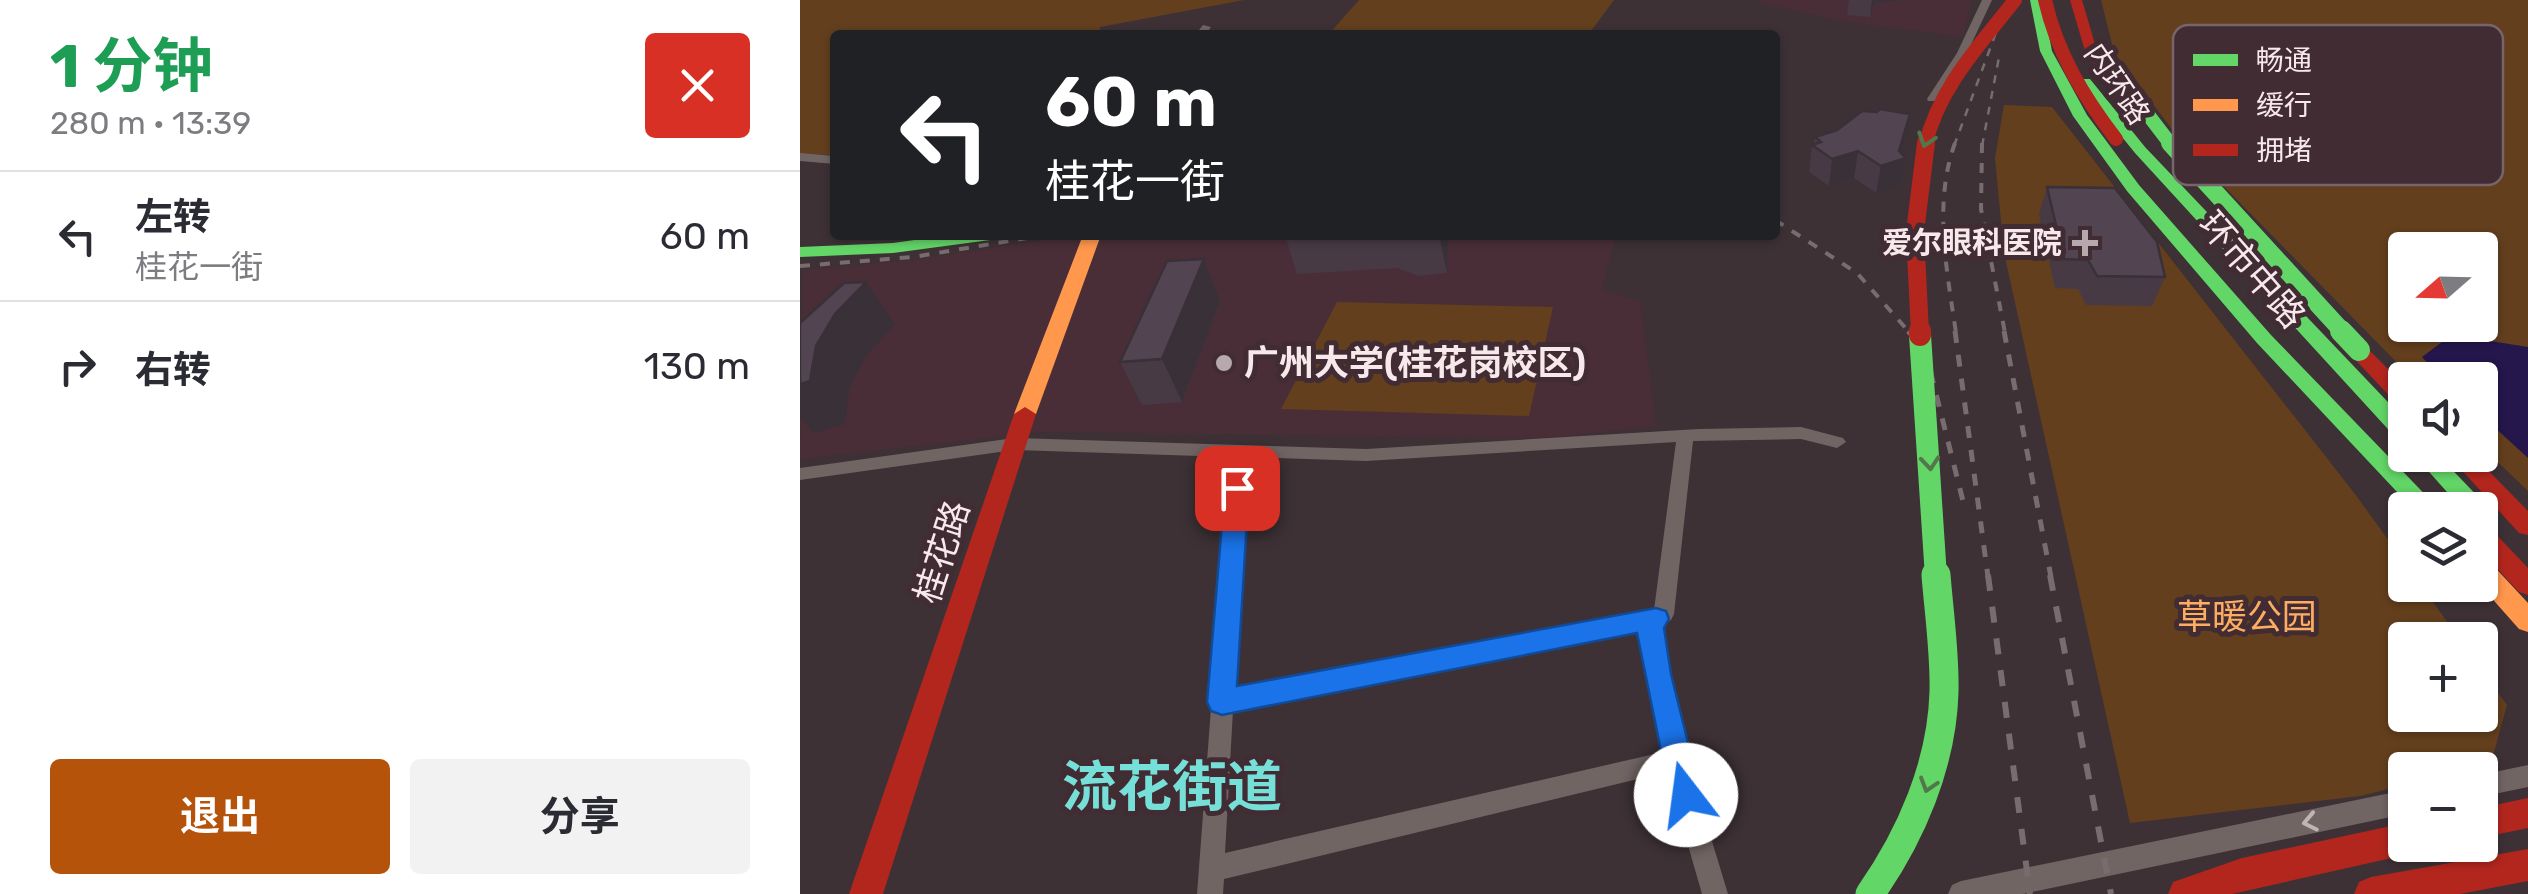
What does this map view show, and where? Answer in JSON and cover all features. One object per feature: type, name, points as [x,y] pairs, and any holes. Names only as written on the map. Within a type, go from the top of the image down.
[{"type":"main road","points":[[2048,1],[2124,82],[2173,147]]},
{"type":"main road","points":[[2048,1],[2067,52],[2106,110],[2388,430]]},
{"type":"main road","points":[[1870,894],[1894,864],[1922,805],[1938,748],[1944,692],[1944,640],[1912,211],[1920,157],[1934,114],[1967,56],[2048,1]]},
{"type":"main road","name":"内环路","points":[[2048,1],[2052,33],[2065,64],[2116,140],[2388,431]]},
{"type":"main road","name":"内环路","points":[[2048,1],[2120,111],[2173,167]]},
{"type":"main road","name":"环市中路","points":[[2173,133],[2048,1],[2036,29],[2045,55],[2080,118],[2248,322],[2412,492]]},
{"type":"main road","points":[[2116,140],[2257,315],[2406,486]]},
{"type":"main road","name":"内环路","points":[[2190,185],[2388,380]]},
{"type":"main road","points":[[2208,185],[2360,350]]},
{"type":"main road","name":"环市中路","points":[[2220,185],[2280,251],[2299,289],[2388,381]]},
{"type":"main road","points":[[800,252],[892,248],[952,240]]},
{"type":"main road","name":"桂花路","points":[[866,894],[1014,444],[1090,240]]},
{"type":"main road","name":"内环路","points":[[2425,472],[2442,492]]},
{"type":"main road","points":[[2441,472],[2461,492]]},
{"type":"main road","points":[[2478,472],[2528,523]]},
{"type":"main road","points":[[2498,531],[2528,563]]},
{"type":"main road","points":[[2498,554],[2528,586]]},
{"type":"main road","points":[[2498,588],[2528,621]]},
{"type":"main road","points":[[2498,819],[2528,813]]},
{"type":"main road","points":[[2185,894],[2242,874],[2388,843]]},
{"type":"main road","points":[[2371,894],[2528,866]]},
{"type":"street","points":[[1932,99],[1981,18],[1985,0]]},
{"type":"street","points":[[800,157],[830,160]]},
{"type":"street","points":[[800,474],[1014,444],[1366,455],[1685,436],[1801,433],[1838,442]]},
{"type":"street","points":[[1685,436],[1664,614],[1650,623],[1676,762],[1715,894]]},
{"type":"street","points":[[1239,452],[1210,882],[1662,763]]},
{"type":"street","points":[[1222,702],[1656,619]]},
{"type":"street","points":[[2498,782],[2528,776]]},
{"type":"street","points":[[1961,894],[2388,806]]},
{"type":"shaded area","points":[[1750,0],[1971,0],[1963,37],[1836,20]]},
{"type":"shaded area","name":"广州大学(桂花岗校区)","points":[[1043,240],[1615,240],[1602,289],[1640,301],[1656,426],[1543,438],[1037,432],[800,459],[803,270],[914,260]]},
{"type":"shaded area","points":[[2442,342],[2497,342],[2528,347],[2528,458],[2498,430],[2498,362],[2427,362],[2422,357]]},
{"type":"green space","points":[[800,0],[1244,0],[1100,30],[830,30],[830,155],[800,154]]},
{"type":"green space","points":[[1359,0],[1614,0],[1592,30],[1332,30]]},
{"type":"green space","points":[[2101,0],[2528,0],[2528,491],[2498,462],[2498,362],[2396,362],[2222,185],[2503,185],[2503,25],[2173,25],[2173,131],[2114,52]]},
{"type":"green space","name":"草暖公园","points":[[2004,105],[2052,107],[2388,540],[2388,602],[2433,602],[2447,622],[2388,622],[2388,732],[2498,732],[2498,693],[2507,705],[2494,752],[2388,752],[2388,789],[2360,796],[2130,823],[2004,253],[1995,158]]},
{"type":"green space","points":[[1337,302],[1553,307],[1529,416],[1281,409]]},
{"type":"building","points":[[1880,109],[1910,114],[1899,151],[1906,158],[1881,166],[1858,151],[1832,159],[1812,145],[1821,142],[1815,137],[1837,130],[1862,111]]},
{"type":"building","points":[[2047,187],[2115,188],[2157,242],[2165,277],[2097,276],[2088,260],[2064,259]]},
{"type":"building","points":[[1204,259],[1162,359],[1120,362],[1167,261]]},
{"type":"building","points":[[866,282],[835,314],[816,346],[810,381],[800,384],[800,323],[844,283]]},
{"type":"railway","points":[[1954,145],[2008,0]]},
{"type":"railway","points":[[1982,146],[2000,52]]},
{"type":"railway","points":[[1982,143],[1981,209],[2005,333]]},
{"type":"railway","points":[[1954,145],[1943,213],[1956,333]]},
{"type":"railway","points":[[1780,223],[1857,273],[1910,333]]},
{"type":"railway","points":[[800,266],[913,257],[1015,240]]},
{"type":"railway","points":[[1908,331],[1925,350],[1965,509]]},
{"type":"railway","points":[[1955,331],[1988,577]]},
{"type":"railway","points":[[2004,331],[2051,577]]},
{"type":"railway","points":[[1988,575],[2030,894]]},
{"type":"railway","points":[[2050,575],[2111,894]]},
{"type":"traffic: fast","points":[[2036,0],[2046,51],[2080,116],[2133,188],[2264,339],[2411,492]]},
{"type":"traffic: fast","points":[[2085,82],[2140,150],[2388,416]]},
{"type":"traffic: fast","points":[[2123,82],[2173,147]]},
{"type":"traffic: fast","points":[[2208,185],[2359,350]]},
{"type":"traffic: fast","points":[[800,252],[893,248],[953,240]]},
{"type":"traffic: fast","points":[[1870,894],[1900,847],[1922,798],[1936,747],[1944,692],[1920,335]]},
{"type":"traffic: fast","points":[[2441,472],[2460,492]]},
{"type":"traffic: slow","points":[[1025,414],[1090,240]]},
{"type":"traffic: slow","points":[[2498,588],[2528,621]]},
{"type":"traffic: jam","points":[[1920,335],[1916,200],[1927,137],[1957,72],[2015,0]]},
{"type":"traffic: jam","points":[[2045,0],[2072,74],[2116,139]]},
{"type":"traffic: jam","points":[[2076,0],[2091,51],[2123,98]]},
{"type":"traffic: jam","points":[[2340,332],[2388,381]]},
{"type":"traffic: jam","points":[[866,894],[1025,414]]},
{"type":"traffic: jam","points":[[2476,472],[2528,526]]},
{"type":"traffic: jam","points":[[2498,553],[2528,585]]},
{"type":"traffic: jam","points":[[2498,819],[2528,813]]},
{"type":"traffic: jam","points":[[2185,894],[2242,874],[2388,843]]},
{"type":"traffic: jam","points":[[2371,894],[2528,865]]},
{"type":"place","name":"爱尔眼科医院","points":[[2085,243]]},
{"type":"place","name":"广州大学(桂花岗校区)","points":[[1224,363]]},
{"type":"district","name":"流花街道","points":[[1172,787]]},
{"type":"route","points":[[1237,488],[1222,702],[1656,619],[1650,623],[1657,674],[1686,795]]}]
